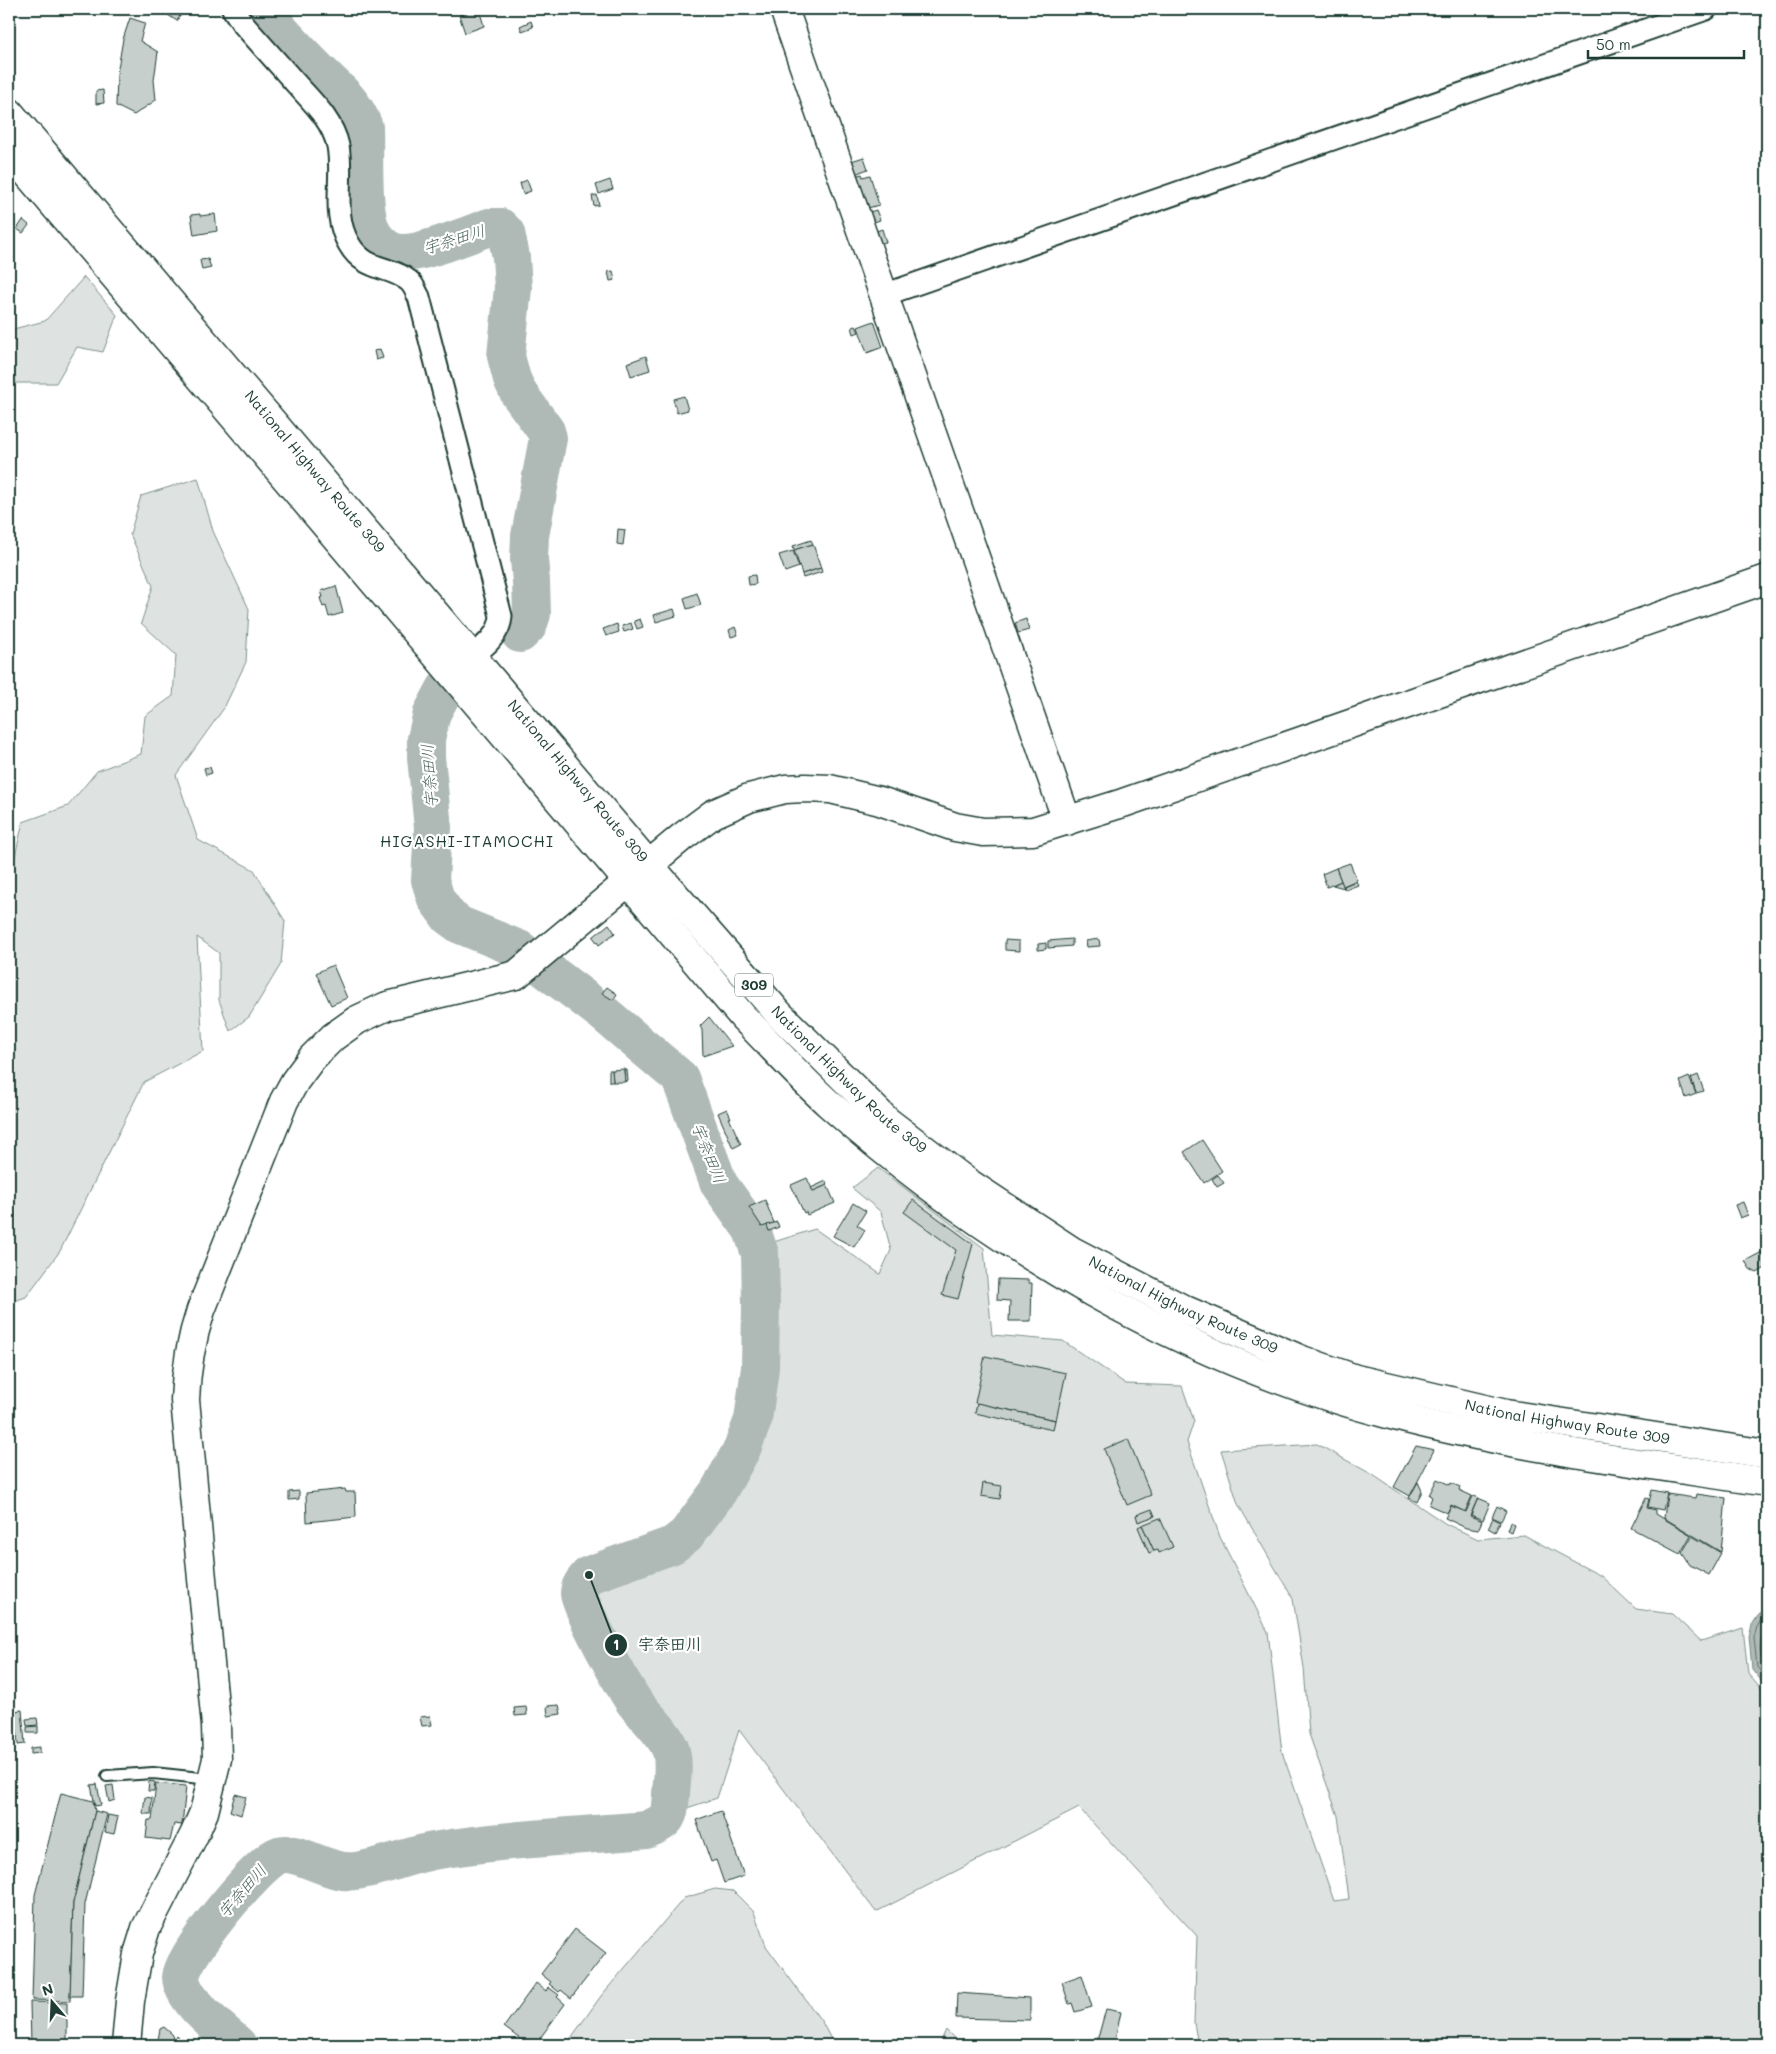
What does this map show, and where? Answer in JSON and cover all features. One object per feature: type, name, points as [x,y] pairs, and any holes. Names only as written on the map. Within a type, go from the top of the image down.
[{"type":"main road","points":[[784,9],[1068,822]]},
{"type":"main road","name":"National Highway Route 309","points":[[9,112],[471,656],[779,1014],[887,1121],[967,1182],[1031,1225],[1117,1276],[1238,1334],[1302,1360],[1356,1378],[1506,1414],[1767,1454]]},
{"type":"main road","name":"National Highway Route 309","points":[[9,152],[743,1018],[828,1103],[952,1202],[1013,1246],[1160,1328],[1245,1367],[1319,1394],[1392,1416],[1536,1448],[1767,1482]]},
{"type":"main road","points":[[126,2045],[130,2001],[138,1954],[146,1928],[204,1812],[216,1759],[216,1726],[185,1400],[186,1374],[192,1338],[201,1310],[284,1101],[294,1081],[312,1058],[333,1037],[358,1020],[387,1006],[516,975],[649,864],[713,814],[749,798],[785,789],[805,788],[853,794],[955,827],[983,832],[1033,831],[1068,822],[1767,579]]},
{"type":"street","points":[[233,9],[243,24],[324,116],[333,130],[340,162],[340,215],[349,245],[364,261],[409,281],[419,297],[500,616],[500,625],[496,633],[450,673]]},
{"type":"street","points":[[884,296],[1706,9]]},
{"type":"lane","points":[[107,1776],[153,1773],[201,1777],[211,1780]]},
{"type":"shaded area","points":[[84,277],[117,315],[103,352],[77,347],[56,383],[13,383],[9,392],[9,353],[11,351],[9,330],[45,321]]},
{"type":"shaded area","points":[[198,478],[213,531],[249,609],[246,662],[224,708],[176,775],[198,840],[254,870],[285,921],[281,964],[249,1017],[230,1031],[219,1000],[219,953],[197,937],[203,1051],[144,1082],[60,1251],[26,1297],[9,1303],[9,882],[23,822],[68,806],[97,771],[141,754],[145,716],[173,696],[176,655],[141,623],[153,586],[130,534],[141,496]]},
{"type":"shaded area","points":[[878,1168],[984,1248],[992,1335],[1063,1341],[1126,1384],[1182,1386],[1194,1421],[1187,1442],[1220,1537],[1268,1632],[1282,1752],[1334,1901],[1349,1899],[1338,1816],[1309,1734],[1304,1668],[1293,1599],[1238,1504],[1221,1450],[1317,1444],[1373,1475],[1446,1524],[1478,1539],[1524,1535],[1601,1576],[1636,1609],[1672,1614],[1701,1641],[1743,1628],[1748,1673],[1767,1695],[1767,2045],[1198,2045],[1194,2023],[1197,1936],[1079,1808],[876,1912],[739,1730],[717,1798],[678,1811],[672,1796],[680,1776],[680,1758],[664,1713],[596,1632],[579,1603],[580,1590],[588,1570],[673,1536],[733,1458],[755,1412],[757,1308],[748,1250],[815,1229],[880,1274],[891,1250],[881,1212],[852,1188]]},
{"type":"shaded area","points":[[715,1889],[733,1891],[754,1912],[766,1946],[822,2022],[834,2045],[566,2045],[601,1996],[684,1898]]},
{"type":"shaded area","points":[[946,2030],[961,2045],[939,2045]]},
{"type":"water","points":[[1767,1602],[1767,1688],[1752,1669],[1749,1636],[1752,1625]]},
{"type":"building","points":[[159,9],[168,9],[180,16],[177,21]]},
{"type":"building","points":[[168,9],[185,9],[180,16]]},
{"type":"building","points":[[479,9],[484,26],[465,33],[459,15]]},
{"type":"building","points":[[891,9],[909,9],[893,15]]},
{"type":"building","points":[[130,18],[145,23],[140,41],[158,52],[154,80],[156,100],[134,115],[116,106],[117,74],[123,39]]},
{"type":"building","points":[[531,21],[533,27],[522,31],[520,26]]},
{"type":"building","points":[[103,90],[104,103],[96,104],[96,91]]},
{"type":"building","points":[[864,157],[868,169],[852,175],[848,162]]},
{"type":"building","points":[[862,174],[863,177],[870,175],[879,205],[864,209],[854,176]]},
{"type":"building","points":[[527,180],[531,191],[523,194],[520,183]]},
{"type":"building","points":[[610,180],[613,189],[599,194],[596,185]]},
{"type":"building","points":[[597,195],[599,205],[594,206],[592,196]]},
{"type":"building","points":[[876,210],[880,220],[874,222],[870,212]]},
{"type":"building","points":[[200,214],[200,216],[215,214],[217,231],[194,235],[191,215]]},
{"type":"building","points":[[23,220],[29,225],[23,233],[17,229]]},
{"type":"building","points":[[882,229],[886,242],[878,244],[874,232]]},
{"type":"building","points":[[208,259],[211,268],[202,270],[200,260]]},
{"type":"building","points":[[613,271],[615,280],[610,281],[608,272]]},
{"type":"building","points":[[874,321],[883,347],[867,353],[858,327]]},
{"type":"building","points":[[856,326],[859,332],[854,334],[852,327]]},
{"type":"building","points":[[380,349],[383,358],[376,360],[374,351]]},
{"type":"building","points":[[646,356],[650,370],[631,376],[627,363]]},
{"type":"building","points":[[684,396],[688,410],[677,413],[673,399]]},
{"type":"building","points":[[618,529],[625,530],[623,545],[617,544]]},
{"type":"building","points":[[811,540],[813,544],[794,550],[793,546]]},
{"type":"building","points":[[813,544],[821,568],[802,574],[794,550]]},
{"type":"building","points":[[793,551],[799,567],[785,572],[779,555]]},
{"type":"building","points":[[821,568],[822,572],[803,578],[802,574]]},
{"type":"building","points":[[755,575],[756,584],[749,585],[748,576]]},
{"type":"building","points":[[336,586],[343,613],[329,617],[326,606],[323,607],[320,598],[323,597],[321,591]]},
{"type":"building","points":[[697,593],[701,605],[687,609],[684,598]]},
{"type":"building","points":[[674,609],[676,616],[656,622],[654,615]]},
{"type":"building","points":[[640,619],[643,627],[637,629],[634,621]]},
{"type":"building","points":[[1026,619],[1029,630],[1018,633],[1015,623]]},
{"type":"building","points":[[631,623],[633,629],[624,632],[622,626]]},
{"type":"building","points":[[617,624],[619,632],[606,636],[603,629]]},
{"type":"building","points":[[735,627],[738,635],[731,637],[729,630]]},
{"type":"building","points":[[210,767],[212,773],[206,775],[204,768]]},
{"type":"building","points":[[1350,863],[1357,880],[1343,886],[1336,868]]},
{"type":"building","points":[[1336,868],[1341,881],[1327,887],[1322,874]]},
{"type":"building","points":[[1341,881],[1344,888],[1333,885]]},
{"type":"building","points":[[1356,881],[1358,885],[1345,890],[1344,886]]},
{"type":"building","points":[[609,924],[615,933],[599,945],[593,937]]},
{"type":"building","points":[[1072,939],[1072,946],[1048,948],[1048,941]]},
{"type":"building","points":[[1099,939],[1100,946],[1087,947],[1086,941]]},
{"type":"building","points":[[1005,940],[1019,941],[1019,951],[1005,950]]},
{"type":"building","points":[[1046,943],[1046,949],[1038,950],[1038,944]]},
{"type":"building","points":[[333,965],[347,998],[331,1005],[316,973]]},
{"type":"building","points":[[607,987],[617,994],[613,1000],[602,993]]},
{"type":"building","points":[[709,1017],[732,1046],[703,1056],[702,1030],[700,1026]]},
{"type":"building","points":[[624,1069],[625,1082],[613,1082],[612,1070]]},
{"type":"building","points":[[609,1070],[612,1070],[613,1082],[609,1082]]},
{"type":"building","points":[[624,1070],[627,1070],[628,1081],[625,1081]]},
{"type":"building","points":[[1698,1075],[1704,1091],[1696,1093],[1691,1078]]},
{"type":"building","points":[[1689,1077],[1696,1094],[1686,1098],[1680,1081]]},
{"type":"building","points":[[727,1109],[741,1144],[733,1148],[718,1113]]},
{"type":"building","points":[[1202,1140],[1222,1171],[1204,1183],[1184,1152]]},
{"type":"building","points":[[1218,1175],[1224,1183],[1217,1187],[1212,1179]]},
{"type":"building","points":[[807,1178],[813,1191],[827,1185],[835,1203],[807,1215],[806,1212],[804,1213],[791,1185]]},
{"type":"building","points":[[826,1181],[827,1185],[813,1191],[811,1188]]},
{"type":"building","points":[[765,1200],[774,1223],[762,1227],[749,1207]]},
{"type":"building","points":[[913,1200],[973,1244],[958,1299],[942,1295],[956,1250],[904,1212]]},
{"type":"building","points":[[1743,1202],[1748,1215],[1740,1218],[1735,1205]]},
{"type":"building","points":[[853,1203],[866,1211],[857,1225],[865,1230],[854,1247],[833,1236]]},
{"type":"building","points":[[777,1222],[779,1227],[769,1231],[767,1225]]},
{"type":"building","points":[[1762,1252],[1767,1267],[1757,1273],[1750,1269],[1745,1261]]},
{"type":"building","points":[[998,1279],[1029,1280],[1029,1283],[1032,1283],[1031,1321],[1009,1321],[1010,1301],[997,1300]]},
{"type":"building","points":[[985,1356],[1066,1373],[1056,1420],[975,1403]]},
{"type":"building","points":[[977,1403],[1055,1420],[1053,1430],[975,1413]]},
{"type":"building","points":[[1128,1439],[1151,1495],[1127,1505],[1104,1449]]},
{"type":"building","points":[[1416,1446],[1434,1450],[1410,1496],[1394,1487]]},
{"type":"building","points":[[1437,1479],[1460,1487],[1459,1490],[1472,1496],[1465,1512],[1451,1505],[1447,1513],[1429,1505],[1432,1497],[1429,1495]]},
{"type":"building","points":[[1418,1482],[1422,1491],[1417,1502],[1409,1498]]},
{"type":"building","points":[[983,1483],[1002,1486],[1000,1499],[981,1496]]},
{"type":"building","points":[[345,1489],[346,1492],[355,1492],[356,1517],[307,1522],[306,1493]]},
{"type":"building","points":[[1652,1490],[1667,1493],[1663,1510],[1648,1507]]},
{"type":"building","points":[[299,1491],[299,1499],[289,1500],[289,1492]]},
{"type":"building","points":[[1667,1494],[1695,1498],[1696,1494],[1726,1498],[1721,1552],[1664,1518]]},
{"type":"building","points":[[1473,1496],[1478,1498],[1470,1516],[1482,1521],[1478,1530],[1466,1528],[1445,1518],[1451,1506],[1466,1512]]},
{"type":"building","points":[[1478,1498],[1490,1503],[1483,1520],[1471,1515]]},
{"type":"building","points":[[1646,1498],[1649,1499],[1647,1508],[1656,1510],[1656,1514],[1691,1535],[1680,1554],[1631,1528]]},
{"type":"building","points":[[1497,1506],[1506,1511],[1501,1521],[1492,1517]]},
{"type":"building","points":[[1152,1509],[1155,1516],[1138,1522],[1136,1515]]},
{"type":"building","points":[[1160,1518],[1173,1547],[1159,1553],[1158,1550],[1154,1551],[1142,1525]]},
{"type":"building","points":[[1493,1518],[1500,1522],[1495,1532],[1488,1528]]},
{"type":"building","points":[[1510,1522],[1514,1524],[1511,1532],[1507,1530]]},
{"type":"building","points":[[1142,1525],[1154,1551],[1149,1553],[1138,1527]]},
{"type":"building","points":[[1692,1536],[1721,1553],[1709,1575],[1690,1565],[1682,1553]]},
{"type":"building","points":[[559,1705],[561,1714],[548,1716],[547,1706]]},
{"type":"building","points":[[526,1707],[527,1715],[515,1716],[514,1708]]},
{"type":"building","points":[[22,1710],[25,1744],[18,1745],[15,1711]]},
{"type":"building","points":[[430,1716],[432,1725],[422,1726],[420,1717]]},
{"type":"building","points":[[37,1718],[38,1725],[27,1726],[26,1719]]},
{"type":"building","points":[[38,1726],[38,1733],[27,1733],[27,1727]]},
{"type":"building","points":[[40,1747],[40,1753],[31,1754],[31,1748]]},
{"type":"building","points":[[149,1781],[155,1782],[154,1791],[148,1791]]},
{"type":"building","points":[[156,1783],[186,1786],[182,1825],[174,1824],[170,1841],[146,1838],[148,1820],[152,1820]]},
{"type":"building","points":[[97,1784],[101,1805],[95,1806],[91,1785]]},
{"type":"building","points":[[113,1785],[115,1800],[109,1802],[106,1786]]},
{"type":"building","points":[[61,1793],[93,1801],[95,1811],[73,1903],[70,2001],[32,2000],[35,1895]]},
{"type":"building","points":[[235,1794],[246,1797],[241,1815],[230,1811]]},
{"type":"building","points":[[145,1797],[152,1798],[151,1814],[144,1814],[143,1812]]},
{"type":"building","points":[[95,1811],[107,1814],[85,1904],[82,1996],[70,1996],[73,1903]]},
{"type":"building","points":[[721,1811],[744,1876],[724,1883],[716,1860],[711,1862],[696,1820]]},
{"type":"building","points":[[108,1815],[118,1817],[114,1834],[105,1832]]},
{"type":"building","points":[[575,1929],[606,1953],[571,1998],[549,1984],[551,1982],[541,1974]]},
{"type":"building","points":[[1082,1975],[1092,2007],[1075,2012],[1072,2003],[1069,2004],[1062,1982]]},
{"type":"building","points":[[536,1983],[546,1991],[548,1987],[559,1995],[557,1997],[565,2004],[535,2045],[528,2045],[504,2027]]},
{"type":"building","points":[[957,1993],[1030,1998],[1030,2020],[956,2018]]},
{"type":"building","points":[[30,2002],[67,2003],[67,2045],[31,2045]]},
{"type":"building","points":[[1106,2009],[1121,2012],[1114,2045],[1096,2045]]},
{"type":"building","points":[[164,2027],[173,2035],[171,2045],[157,2045],[160,2029]]},
{"type":"building","points":[[177,2036],[184,2045],[177,2045],[172,2041]]},
{"type":"waterway","name":"宇奈田川","points":[[263,9],[289,41],[350,102],[360,117],[364,127],[367,217],[372,232],[382,244],[391,250],[401,253],[421,250],[445,243],[489,227],[500,227],[506,233],[511,257],[513,288],[506,356],[512,379],[519,394],[546,431],[548,438],[530,536],[529,559],[532,614],[528,626],[520,634]]},
{"type":"waterway","name":"宇奈田川","points":[[238,2045],[195,2005],[188,1996],[181,1977],[184,1966],[222,1911],[255,1874],[269,1861],[279,1855],[287,1854],[335,1869],[355,1871],[376,1867],[418,1854],[465,1846],[646,1830],[659,1824],[666,1818],[669,1809],[672,1777],[670,1748],[659,1730],[635,1703],[622,1683],[586,1614],[579,1591],[589,1575],[673,1545],[686,1535],[718,1492],[742,1449],[753,1420],[760,1368],[760,1254],[752,1230],[719,1184],[680,1078],[602,1012],[519,949],[460,925],[449,917],[436,899],[430,880],[433,828],[426,739],[432,713],[445,689]]},
{"type":"place","name":"宇奈田川","points":[[589,1575]]},
{"type":"district","name":"HIGASHI-ITAMOCHI","points":[[467,841]]}]
